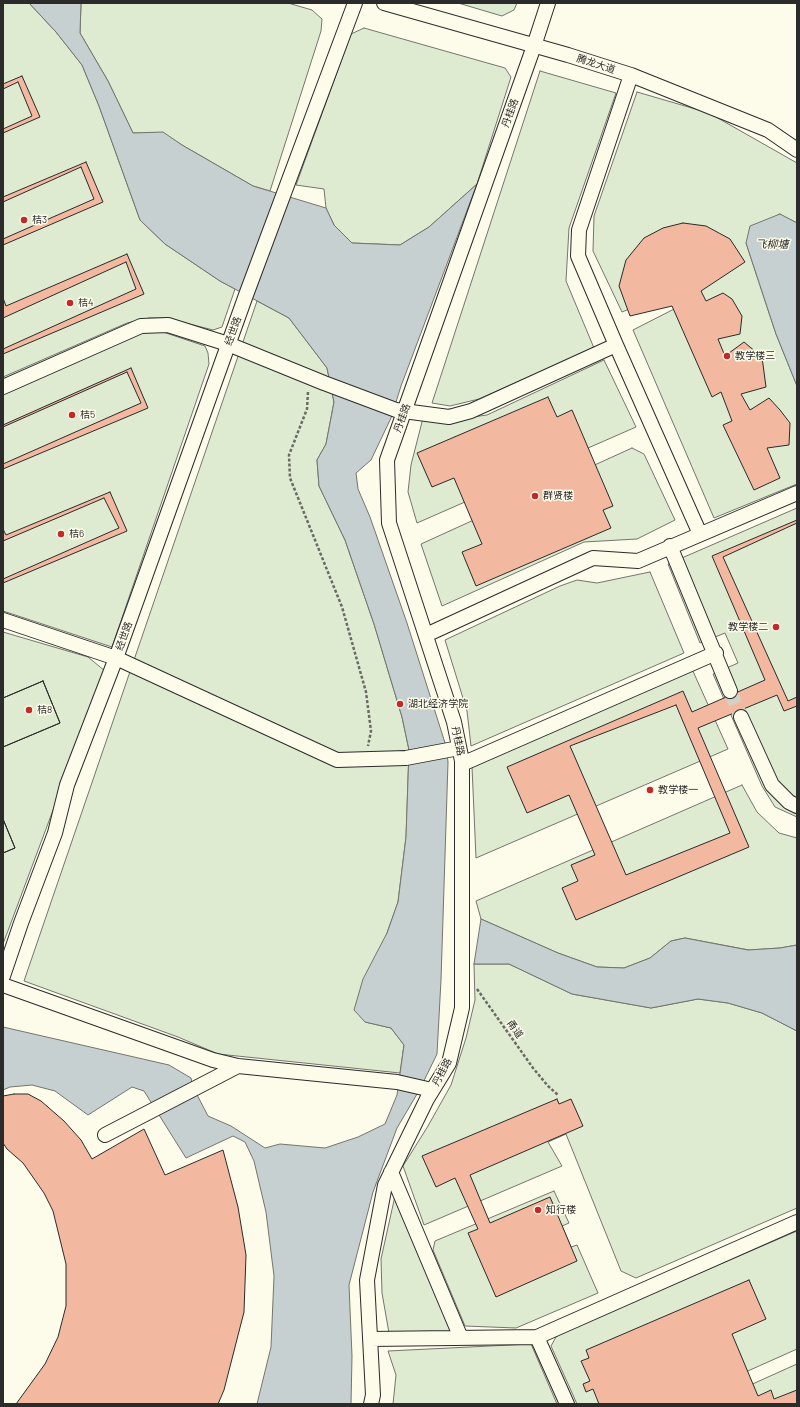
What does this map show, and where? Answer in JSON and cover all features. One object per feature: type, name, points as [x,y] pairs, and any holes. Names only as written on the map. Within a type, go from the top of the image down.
[{"type":"street","name":"经世路","points":[[3,976],[55,833],[67,785],[116,658],[228,344],[355,3]]},
{"type":"street","name":"腾龙大道","points":[[384,3],[568,55],[631,75],[768,130],[797,150]]},
{"type":"street","name":"丹桂路","points":[[371,1404],[373,1395],[367,1280],[385,1185],[431,1090],[449,1063],[462,1008],[462,764],[455,749],[454,722],[389,523],[387,460],[400,411],[534,46],[548,3]]},
{"type":"street","points":[[631,75],[579,230],[578,256],[700,534]]},
{"type":"street","points":[[3,387],[141,326],[168,325],[228,344],[306,376],[400,411],[449,417],[471,411],[616,345]]},
{"type":"street","points":[[426,636],[592,558],[638,561],[670,546],[797,493]]},
{"type":"street","points":[[670,546],[716,653],[730,691]]},
{"type":"street","points":[[3,620],[116,658],[337,760],[406,758],[455,749]]},
{"type":"street","points":[[462,764],[716,653]]},
{"type":"street","points":[[741,717],[772,785],[789,802],[797,806]]},
{"type":"street","points":[[3,986],[213,1060],[238,1066],[397,1082],[431,1090]]},
{"type":"street","points":[[105,1135],[150,1110],[205,1084],[238,1066]]},
{"type":"street","points":[[391,1172],[461,1338]]},
{"type":"street","points":[[370,1339],[537,1337],[797,1222]]},
{"type":"street","points":[[537,1337],[567,1404]]},
{"type":"path","points":[[306,376],[308,390],[307,409],[289,454],[290,478],[342,607],[366,692],[371,731],[364,760]]},
{"type":"path","name":"甬道","points":[[462,967],[533,1068],[548,1086],[558,1095]]},
{"type":"green space","points":[[3,3],[29,3],[56,32],[82,65],[99,106],[140,220],[165,244],[220,281],[235,289],[222,327],[213,330],[166,318],[149,318],[127,323],[3,377]]},
{"type":"green space","points":[[81,3],[288,3],[312,10],[322,19],[321,31],[270,191],[253,186],[163,133],[133,133],[108,81],[80,33]]},
{"type":"green space","points":[[458,3],[517,3],[514,10],[502,16]]},
{"type":"green space","points":[[364,28],[505,68],[511,77],[477,184],[429,227],[400,245],[352,243],[334,225],[326,208],[324,189],[296,185],[351,34]]},
{"type":"green space","points":[[540,71],[616,93],[569,228],[566,281],[594,348],[479,399],[450,406],[432,403]]},
{"type":"green space","points":[[637,92],[709,113],[797,163],[797,223],[779,214],[746,243],[776,334],[797,386],[797,484],[714,518],[633,330],[680,306],[673,291],[622,312],[593,251],[594,216]]},
{"type":"green space","points":[[257,301],[289,318],[327,368],[334,402],[326,444],[317,460],[319,486],[345,540],[374,624],[402,717],[409,750],[406,837],[398,902],[387,933],[365,1022],[391,1028],[404,1045],[400,1073],[218,1054],[178,1037],[24,981]]},
{"type":"green space","points":[[147,331],[160,331],[205,346],[208,353],[209,364],[112,647],[3,611],[3,393]]},
{"type":"green space","points":[[604,360],[636,427],[417,523],[408,492],[411,465],[423,418],[451,420],[487,415]]},
{"type":"green space","points":[[632,448],[644,454],[675,520],[637,539],[584,542],[442,606],[421,544]]},
{"type":"green space","points":[[797,508],[797,817],[775,807],[762,786],[713,674],[738,663],[725,633],[700,643],[668,564]]},
{"type":"green space","points":[[650,572],[684,653],[471,746],[467,711],[445,640],[560,586],[577,580],[597,583]]},
{"type":"green space","points":[[3,632],[88,657],[105,671],[3,944]]},
{"type":"green space","points":[[692,669],[728,749],[476,858],[472,767]]},
{"type":"green space","points":[[742,785],[757,812],[779,833],[797,838],[797,945],[780,948],[749,950],[685,938],[671,941],[650,958],[624,968],[597,967],[558,953],[481,919],[476,901]]},
{"type":"green space","points":[[474,964],[509,964],[572,994],[651,1008],[698,999],[728,1003],[762,1013],[797,1031],[797,1208],[636,1278],[621,1271],[566,1134],[548,1142],[562,1166],[424,1225],[403,1166],[451,1085],[466,1038],[475,1000]]},
{"type":"green space","points":[[554,1191],[569,1223],[562,1226],[571,1247],[577,1245],[598,1293],[516,1328],[465,1326],[433,1250],[435,1241]]},
{"type":"green space","points":[[395,1196],[451,1332],[389,1333],[382,1293],[381,1259]]},
{"type":"green space","points":[[797,1231],[797,1349],[674,1404],[577,1404],[551,1346],[556,1337],[565,1331]]},
{"type":"green space","points":[[531,1344],[557,1404],[393,1404],[396,1375],[388,1351]]},
{"type":"green space","points":[[797,1364],[797,1404],[708,1404]]},
{"type":"water","points":[[29,3],[81,3],[80,33],[108,81],[133,133],[163,132],[182,145],[253,186],[326,208],[334,225],[352,243],[400,245],[429,227],[477,184],[401,386],[391,418],[371,460],[356,473],[358,489],[370,517],[407,623],[446,746],[448,762],[441,980],[437,1054],[420,1089],[397,1128],[373,1192],[349,1285],[352,1356],[351,1404],[257,1404],[271,1347],[274,1276],[266,1212],[254,1161],[245,1142],[233,1136],[186,1158],[144,1091],[132,1087],[88,1115],[55,1091],[32,1085],[10,1087],[3,1090],[3,1027],[169,1065],[191,1078],[193,1087],[208,1116],[231,1126],[265,1148],[280,1144],[325,1148],[358,1137],[385,1124],[397,1095],[404,1045],[391,1028],[365,1022],[354,1010],[363,979],[387,933],[398,902],[406,837],[409,750],[402,717],[374,624],[345,540],[319,486],[317,460],[326,444],[334,402],[327,368],[289,318],[220,281],[165,244],[140,220],[99,106],[82,65],[56,32]]},
{"type":"water","name":"飞柳塘","points":[[780,214],[797,223],[797,386],[776,334],[746,243],[750,226]]},
{"type":"water","points":[[481,919],[558,953],[597,967],[624,968],[650,958],[671,941],[685,938],[748,950],[780,948],[797,945],[797,1031],[762,1013],[728,1003],[698,999],[651,1008],[572,994],[509,964],[474,964]]},
{"type":"building","points":[[22,76],[40,117],[3,133],[3,84]]},
{"type":"building","points":[[18,82],[32,116],[3,129],[3,89]]},
{"type":"building","name":"桔3","points":[[86,162],[103,202],[3,245],[3,197]]},
{"type":"building","name":"桔3","points":[[81,167],[94,199],[3,239],[3,202]]},
{"type":"building","name":"教学楼三","points":[[683,223],[706,226],[730,239],[745,262],[701,291],[706,301],[723,293],[732,299],[742,316],[740,334],[718,339],[725,356],[744,342],[762,357],[766,387],[741,394],[750,410],[769,398],[790,423],[789,445],[767,448],[780,478],[754,490],[723,425],[732,421],[721,392],[712,397],[672,306],[630,316],[619,286],[626,260],[644,238],[663,228]]},
{"type":"building","name":"桔4","points":[[127,254],[144,294],[3,354],[3,298],[6,306]]},
{"type":"building","name":"桔4","points":[[126,262],[136,289],[3,349],[3,318]]},
{"type":"building","name":"桔5","points":[[131,368],[148,408],[3,469],[3,425]]},
{"type":"building","name":"桔5","points":[[127,372],[141,403],[3,464],[3,427]]},
{"type":"building","name":"群贤楼","points":[[548,397],[557,417],[572,410],[613,506],[603,510],[611,528],[476,586],[462,552],[482,544],[454,478],[432,487],[417,453]]},
{"type":"building","name":"桔6","points":[[110,492],[127,531],[3,583],[3,529],[6,535]]},
{"type":"building","name":"桔6","points":[[104,498],[119,528],[3,579],[3,541]]},
{"type":"building","points":[[797,520],[797,706],[784,711],[777,695],[698,728],[749,847],[576,920],[562,888],[578,881],[571,865],[595,855],[569,795],[527,813],[507,767],[683,691],[692,712],[765,680],[712,556]]},
{"type":"building","name":"教学楼二","points":[[797,523],[797,697],[788,701],[723,557]]},
{"type":"building","name":"桔8","points":[[43,681],[60,723],[3,747],[3,698]]},
{"type":"building","name":"桔8","points":[[43,681],[60,723],[3,747],[3,698]]},
{"type":"building","name":"教学楼一","points":[[676,705],[730,833],[626,875],[570,746]]},
{"type":"building","points":[[3,819],[15,848],[3,853]]},
{"type":"building","points":[[3,819],[15,848],[3,853]]},
{"type":"building","points":[[28,1094],[41,1101],[64,1121],[81,1140],[92,1159],[144,1129],[165,1175],[223,1150],[238,1207],[246,1255],[244,1312],[224,1390],[218,1404],[16,1404],[45,1364],[58,1337],[66,1306],[66,1264],[53,1211],[44,1193],[23,1163],[7,1149],[3,1143],[3,1096]]},
{"type":"building","name":"知行楼","points":[[557,1099],[559,1104],[571,1099],[583,1126],[470,1175],[490,1223],[550,1197],[577,1261],[496,1297],[468,1233],[478,1229],[455,1178],[436,1187],[422,1156]]},
{"type":"building","points":[[749,1280],[766,1319],[732,1334],[758,1396],[771,1390],[774,1399],[797,1390],[797,1404],[599,1404],[593,1389],[586,1392],[583,1384],[590,1381],[581,1361],[589,1358],[586,1350]]},
{"type":"tunnel","points":[[730,691],[741,717]]},
{"type":"place","name":"桔3","points":[[24,220]]},
{"type":"place","name":"桔4","points":[[70,303]]},
{"type":"place","name":"教学楼三","points":[[727,356]]},
{"type":"place","name":"桔5","points":[[72,415]]},
{"type":"place","name":"群贤楼","points":[[535,496]]},
{"type":"place","name":"桔6","points":[[61,534]]},
{"type":"place","name":"教学楼二","points":[[776,627]]},
{"type":"place","name":"湖北经济学院","points":[[400,704]]},
{"type":"place","name":"桔8","points":[[29,710]]},
{"type":"place","name":"教学楼一","points":[[650,790]]},
{"type":"place","name":"知行楼","points":[[538,1210]]}]
